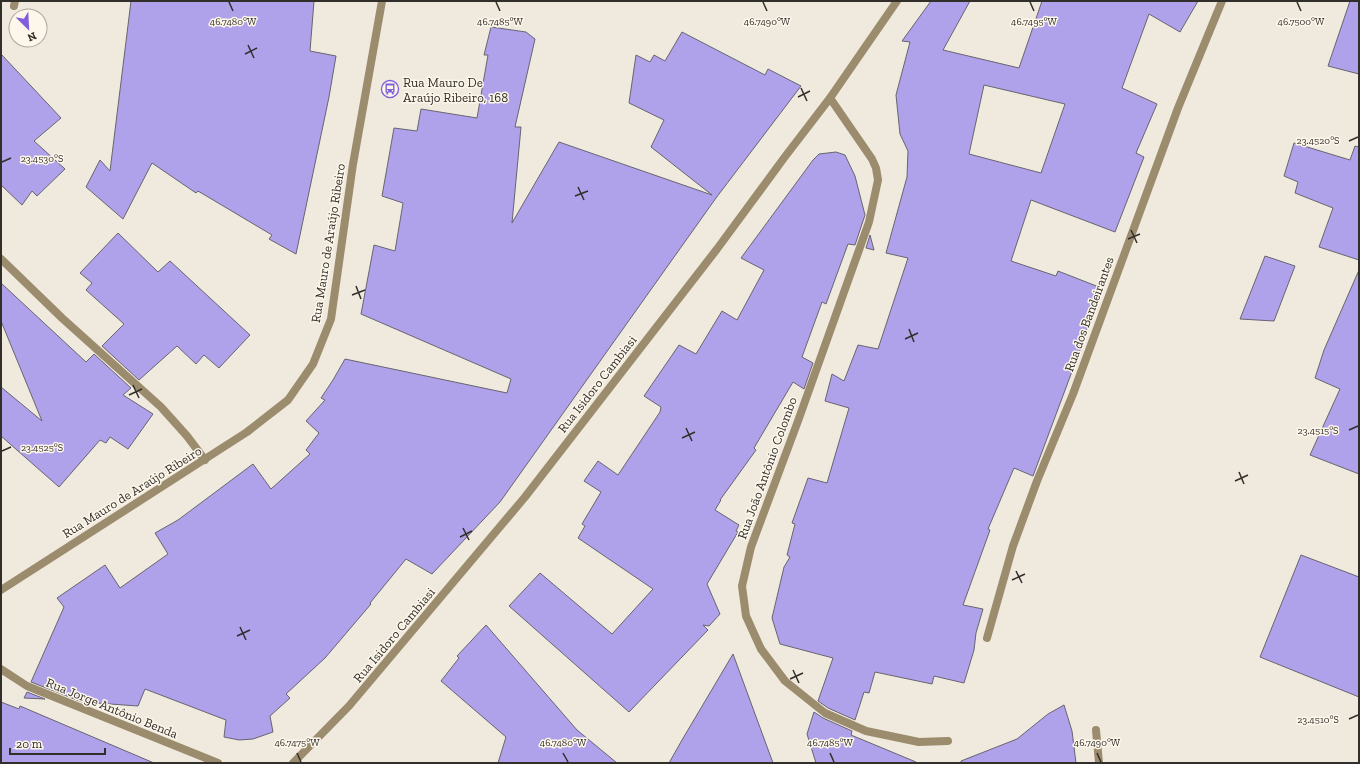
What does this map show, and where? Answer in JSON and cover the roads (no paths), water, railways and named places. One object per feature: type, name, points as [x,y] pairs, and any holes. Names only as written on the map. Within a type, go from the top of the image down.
[{"type":"street","name":"Rua Mauro de Araújo Ribeiro","points":[[1,590],[247,432],[288,400],[313,364],[331,319],[353,164],[382,1]]},
{"type":"street","name":"Rua Isidoro Cambiasi","points":[[293,763],[350,706],[525,497],[712,255],[830,98],[897,1]]},
{"type":"street","name":"Rua dos Bandeirantes","points":[[988,638],[1013,546],[1037,481],[1073,394],[1178,108],[1222,1]]},
{"type":"street","name":"Rua João Antônio Colombo","points":[[830,98],[872,159],[876,168],[878,180],[869,222],[751,547],[742,586],[746,616],[761,649],[785,681],[825,713],[866,732],[919,742],[948,741]]},
{"type":"street","points":[[1,259],[62,318],[161,407],[187,436],[205,460]]},
{"type":"street","name":"Rua Jorge Antônio Benda","points":[[1,669],[27,686],[218,763]]},
{"type":"street","points":[[1096,730],[1099,763]]},
{"type":"place","name":"Rua Mauro De Araújo Ribeiro, 168","points":[[390,89]]}]
